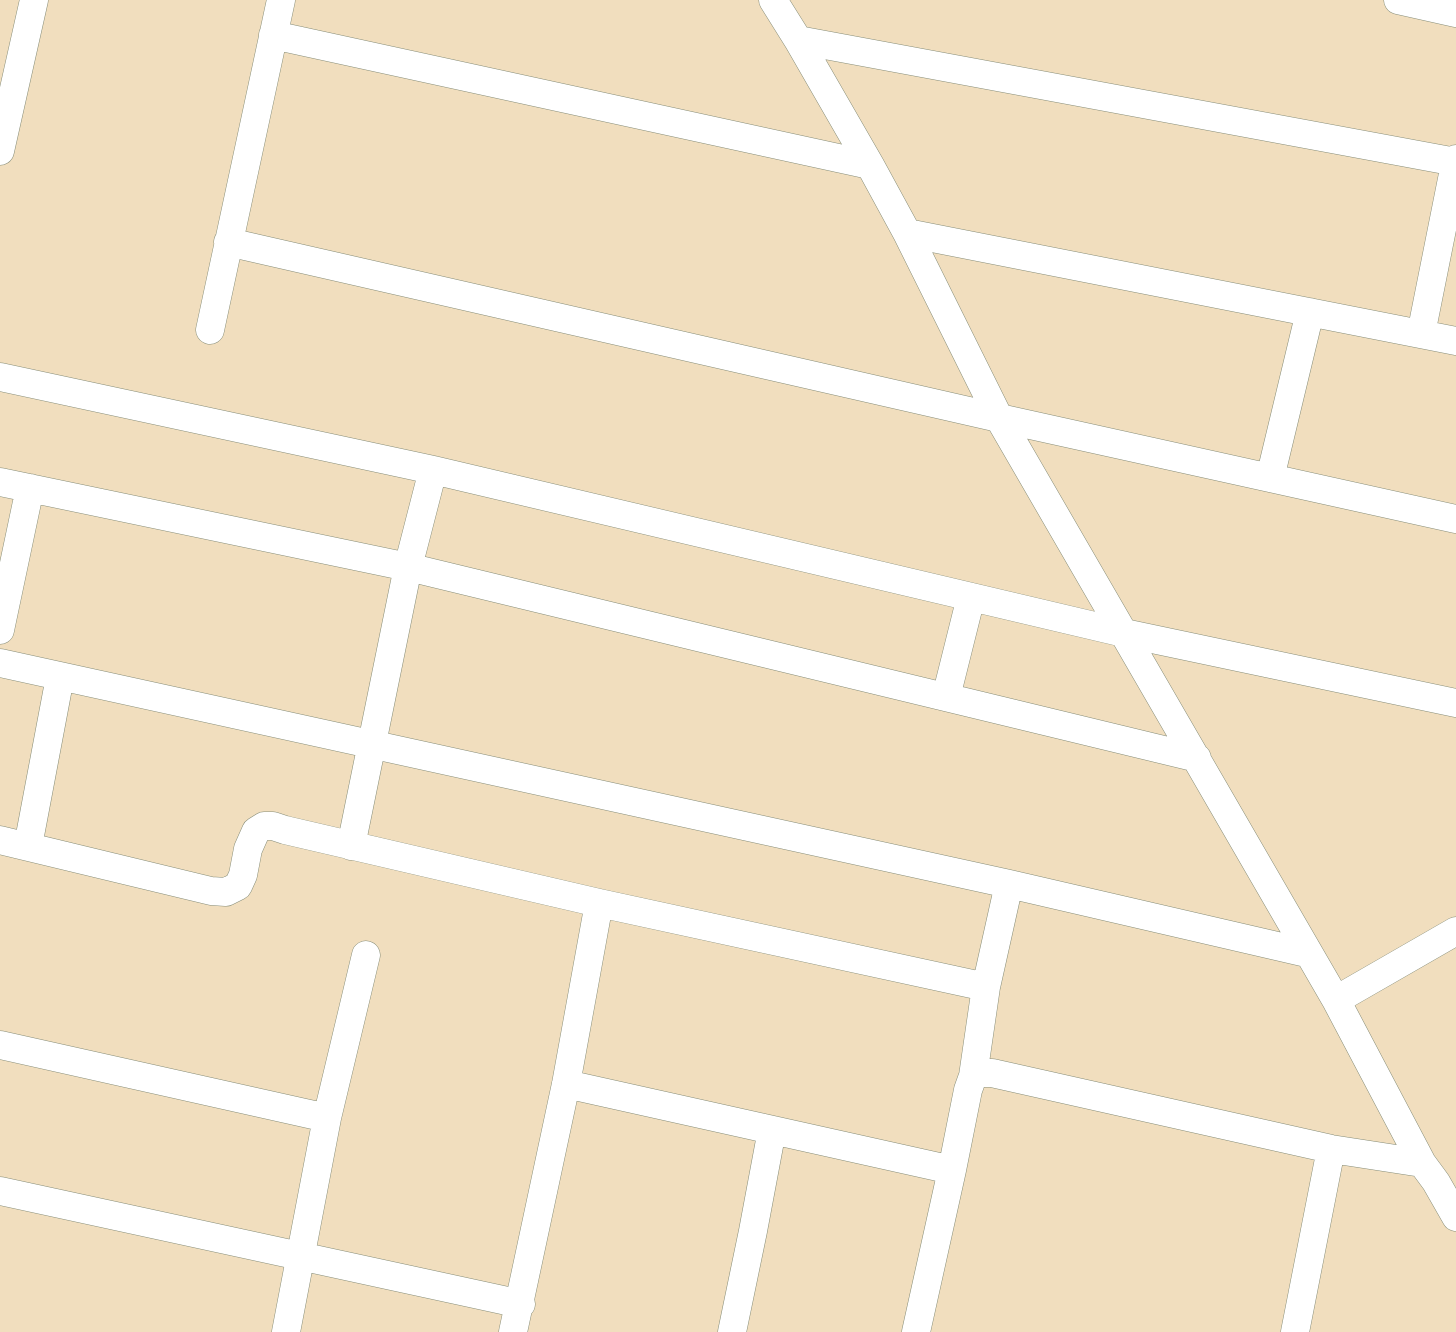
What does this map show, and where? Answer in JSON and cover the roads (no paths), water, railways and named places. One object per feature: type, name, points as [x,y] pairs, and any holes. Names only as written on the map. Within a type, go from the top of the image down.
[{"type":"street","points":[[0,151],[34,0]]},
{"type":"street","points":[[210,330],[281,0]]},
{"type":"street","points":[[773,0],[870,165],[907,234],[999,418],[1197,758],[1307,953],[1336,1000],[1422,1163],[1436,1182],[1456,1217]]},
{"type":"street","points":[[1398,0],[1456,13]]},
{"type":"street","points":[[273,35],[870,165]]},
{"type":"street","points":[[798,40],[1456,161],[1421,334]]},
{"type":"street","points":[[907,234],[1456,341]]},
{"type":"street","points":[[228,242],[999,418],[1456,519]]},
{"type":"street","points":[[1270,478],[1310,312]]},
{"type":"street","points":[[0,377],[433,470],[1124,633],[1455,705]]},
{"type":"street","points":[[351,846],[408,567],[433,470]]},
{"type":"street","points":[[0,482],[408,567],[1197,758]]},
{"type":"street","points":[[0,630],[30,488]]},
{"type":"street","points":[[946,697],[971,596]]},
{"type":"street","points":[[0,664],[1009,884],[1307,953]]},
{"type":"street","points":[[28,846],[60,677]]},
{"type":"street","points":[[0,840],[211,891],[226,892],[238,886],[243,875],[248,849],[256,831],[264,826],[273,826],[351,846],[599,903],[986,987]]},
{"type":"street","points":[[916,1332],[968,1090],[973,1076],[986,987],[1009,884]]},
{"type":"street","points":[[514,1332],[566,1084],[599,903]]},
{"type":"street","points":[[1336,1000],[1456,931]]},
{"type":"street","points":[[286,1332],[327,1118],[366,955]]},
{"type":"street","points":[[0,1045],[327,1118]]},
{"type":"street","points":[[973,1076],[980,1072],[992,1073],[1331,1149],[1422,1163]]},
{"type":"street","points":[[566,1084],[952,1170]]},
{"type":"street","points":[[732,1332],[772,1130]]},
{"type":"street","points":[[1295,1332],[1331,1149]]},
{"type":"street","points":[[0,1191],[521,1304]]}]
